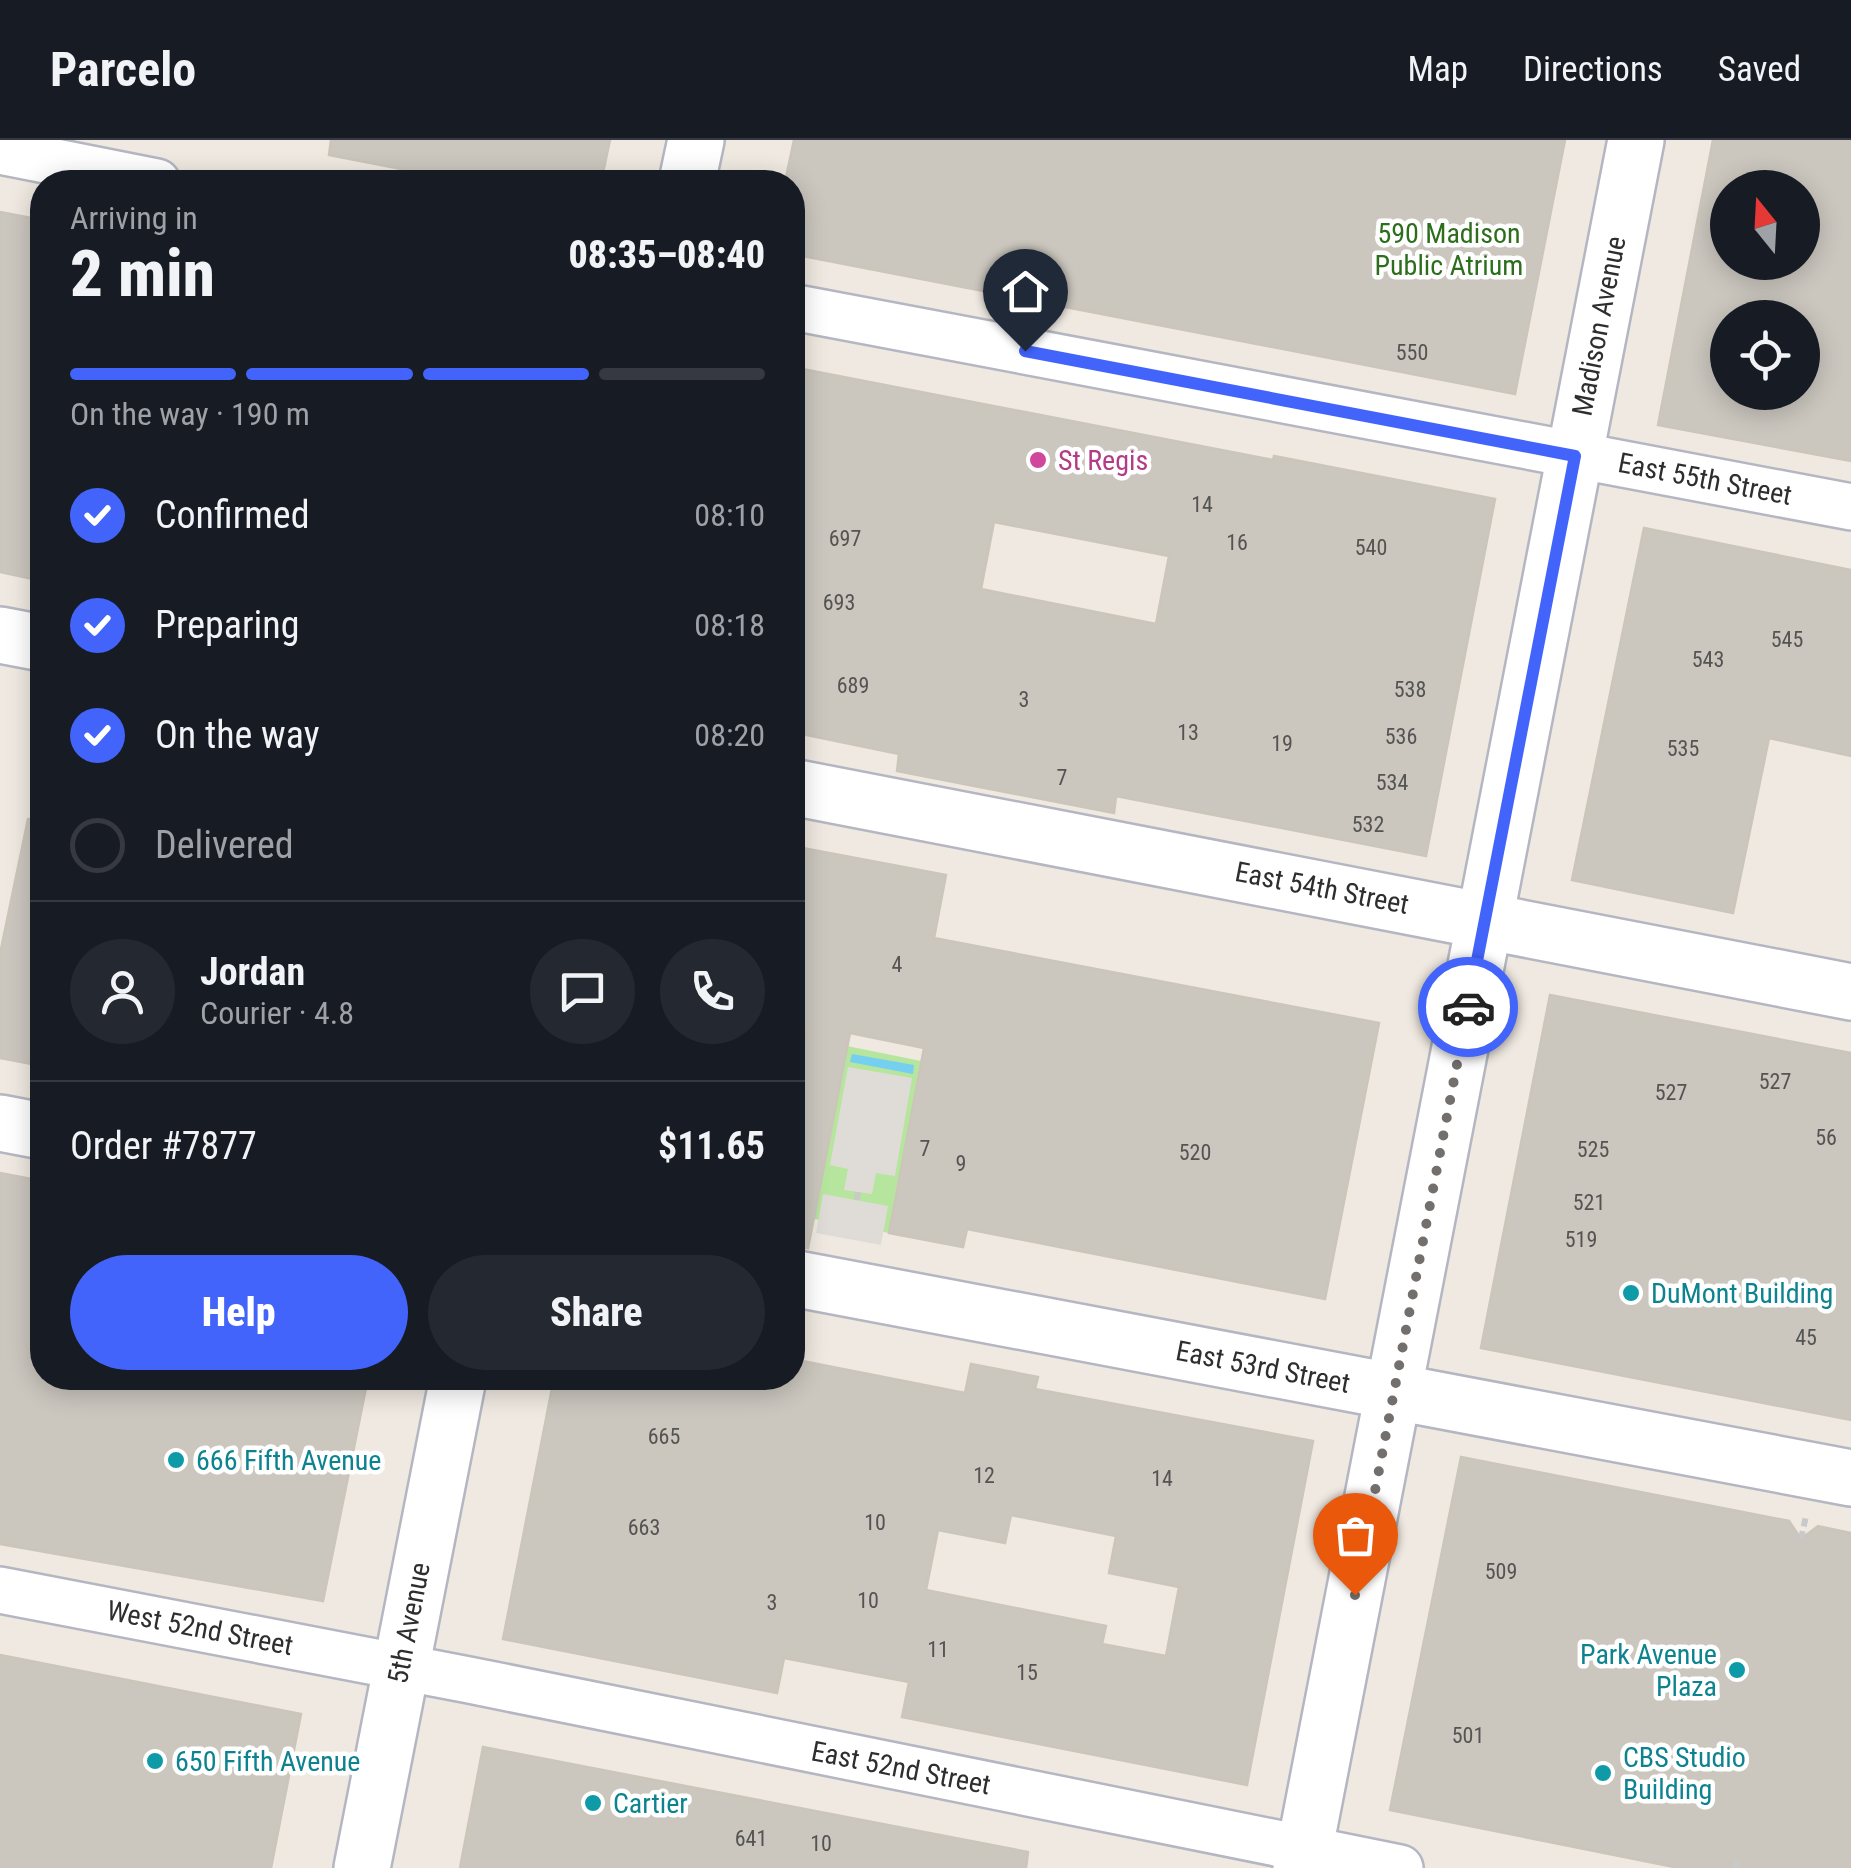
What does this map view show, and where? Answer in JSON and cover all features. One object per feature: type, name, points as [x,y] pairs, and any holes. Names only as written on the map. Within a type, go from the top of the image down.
[{"type":"main road","points":[[690,170],[696,140]]},
{"type":"main road","name":"Madison Avenue","points":[[1303,1859],[1636,140]]},
{"type":"main road","points":[[0,635],[30,641]]},
{"type":"main road","name":"East 54th Street","points":[[805,790],[1851,992]]},
{"type":"main road","points":[[0,1123],[30,1129]]},
{"type":"main road","name":"East 53rd Street","points":[[805,1280],[1851,1478]]},
{"type":"main road","name":"5th Avenue","points":[[362,1868],[456,1390]]},
{"type":"street","points":[[0,151],[96,170]]},
{"type":"street","name":"East 55th Street","points":[[805,309],[1851,507]]},
{"type":"street","name":"West 52nd Street","points":[[0,1590],[400,1669]]},
{"type":"street","name":"East 52nd Street","points":[[400,1669],[469,1680],[1303,1859],[1400,1868]]},
{"type":"path","points":[[1801,1539],[1806,1514]]},
{"type":"green space","points":[[847,1046],[921,1061],[889,1233],[814,1219]]},
{"type":"shaded area","points":[[848,1067],[912,1078],[895,1176],[876,1173],[872,1194],[844,1190],[848,1169],[830,1165]]},
{"type":"shaded area","points":[[823,1194],[888,1206],[881,1245],[816,1233]]},
{"type":"water","points":[[852,1054],[914,1065],[913,1074],[850,1062]]},
{"type":"building","points":[[331,140],[610,140],[604,170],[406,170],[329,155]]},
{"type":"building","points":[[794,140],[1565,140],[1515,394],[805,257],[805,170],[788,170]]},
{"type":"building","points":[[1713,140],[1851,140],[1851,461],[1658,425]]},
{"type":"building","points":[[0,212],[30,218],[30,578],[0,572]]},
{"type":"building","points":[[805,370],[1495,499],[1426,856],[1116,796],[1114,813],[897,771],[899,754],[805,735]],"holes":[[[994,522],[1169,556],[1156,624],[981,589]]]},
{"type":"building","points":[[1644,528],[1851,570],[1851,756],[1769,738],[1733,913],[1572,880]]},
{"type":"building","points":[[30,819],[30,1064],[0,1058],[0,954]]},
{"type":"building","points":[[805,848],[946,875],[934,938],[1379,1023],[1325,1299],[967,1229],[963,1247],[889,1233],[924,1048],[850,1033],[808,1248],[805,1248]]},
{"type":"building","points":[[1550,995],[1851,1053],[1851,1420],[1481,1348]]},
{"type":"building","name":"666 Fifth Avenue","points":[[0,1173],[30,1179],[30,1390],[366,1390],[323,1601],[0,1544]]},
{"type":"building","points":[[805,1362],[965,1393],[971,1364],[1038,1377],[1035,1389],[1313,1441],[1247,1785],[902,1717],[909,1682],[784,1658],[777,1693],[503,1639],[552,1390],[805,1390]],"holes":[[[1011,1515],[1116,1536],[1109,1573],[1179,1587],[1166,1656],[1102,1644],[1106,1626],[926,1590],[938,1530],[1005,1543]]]},
{"type":"building","points":[[1461,1457],[1789,1521],[1801,1539],[1818,1526],[1851,1533],[1851,1868],[1679,1868],[1390,1810]]},
{"type":"building","name":"650 Fifth Avenue","points":[[0,1655],[301,1714],[271,1868],[0,1868]]},
{"type":"building","points":[[483,1747],[1028,1852],[1026,1868],[460,1868]]},
{"type":"way so far","points":[[1355,1595],[1468,1007]]},
{"type":"place","name":"St Regis","points":[[1038,460]]},
{"type":"place","name":"DuMont Building","points":[[1631,1293]]},
{"type":"place","name":"666 Fifth Avenue","points":[[176,1460]]},
{"type":"place","name":"Park Avenue Plaza","points":[[1737,1670]]},
{"type":"place","name":"650 Fifth Avenue","points":[[155,1761]]},
{"type":"place","name":"CBS Studio Building","points":[[1603,1773]]},
{"type":"place","name":"Cartier","points":[[593,1803]]},
{"type":"route","points":[[1025,351],[1575,456],[1468,1007]]},
{"type":"park label","name":"590 Madison Public Atrium","points":[[1449,249]]}]
